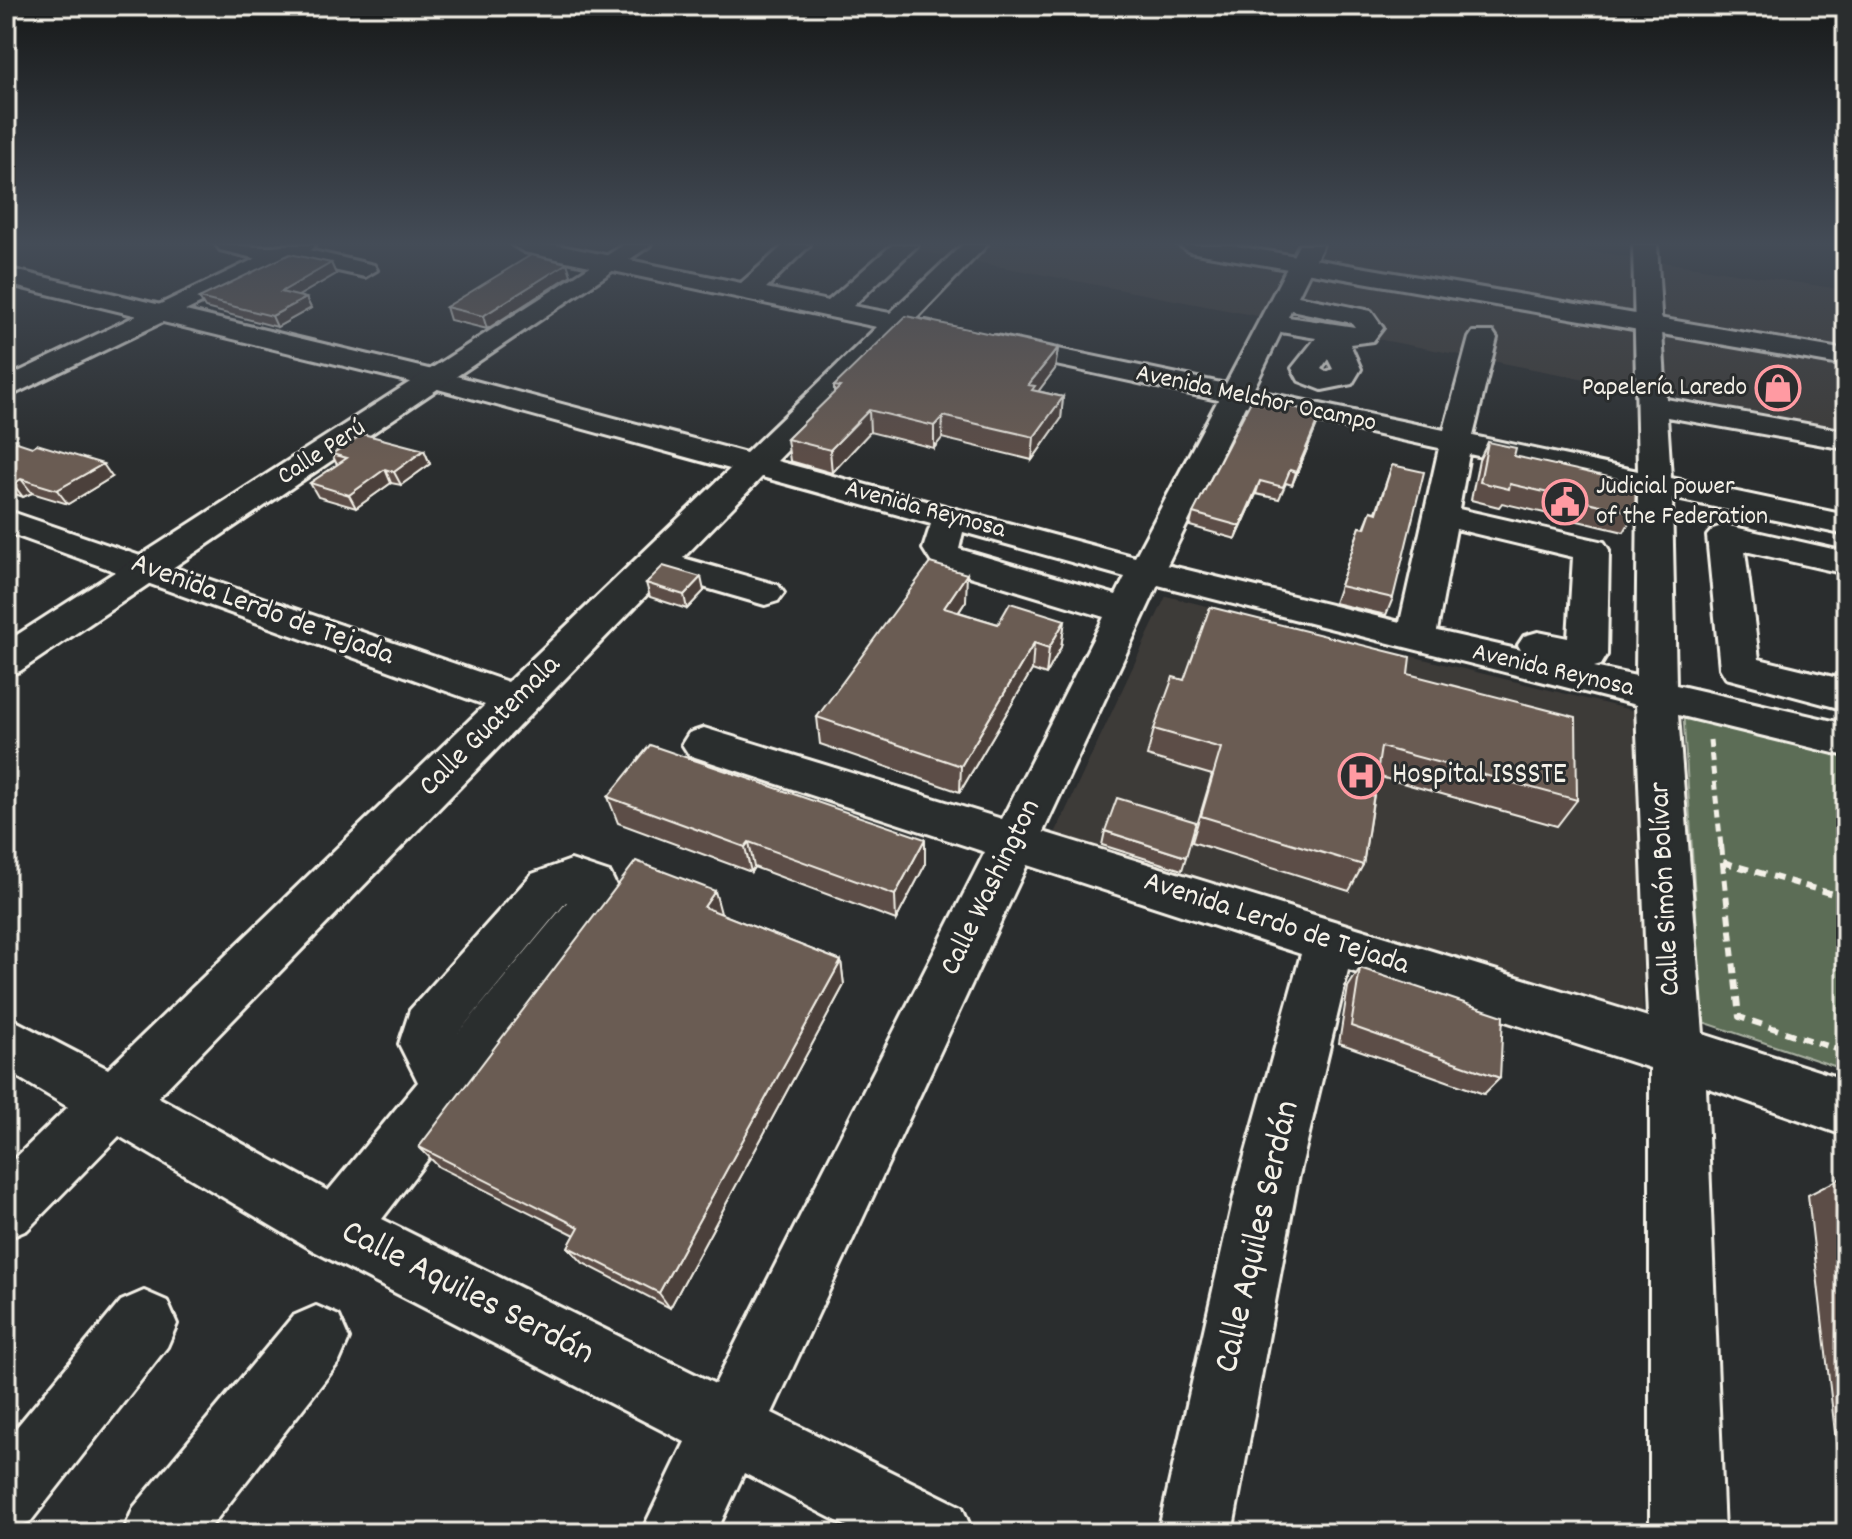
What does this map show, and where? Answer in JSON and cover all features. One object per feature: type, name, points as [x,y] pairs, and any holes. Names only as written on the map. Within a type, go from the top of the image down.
[{"type":"street","points":[[6,389],[157,317]]},
{"type":"street","name":"Avenida Reynosa","points":[[186,317],[435,379],[950,516],[941,549],[946,557],[1137,591],[1418,627],[1656,694],[1846,740]]},
{"type":"street","name":"Calle Perú","points":[[6,661],[530,317]]},
{"type":"street","points":[[870,317],[944,333]]},
{"type":"street","name":"Calle Guatemala","points":[[6,1209],[752,464],[904,317]]},
{"type":"street","name":"Calle Washington","points":[[678,1533],[1137,591],[1275,317]]},
{"type":"street","points":[[1319,317],[1334,336]]},
{"type":"street","points":[[1591,317],[1646,323],[1846,358]]},
{"type":"street","name":"Calle Simón Bolívar","points":[[1646,317],[1655,484],[1656,694],[1677,1051],[1687,1533]]},
{"type":"street","points":[[1441,515],[1591,550],[1587,655],[1418,627],[1441,515],[1456,442],[1483,338]]},
{"type":"street","name":"Avenida Melchor Ocampo","points":[[975,339],[1846,525]]},
{"type":"street","points":[[1651,405],[1846,440]]},
{"type":"street","name":"Avenida Lerdo de Tejada","points":[[6,520],[518,701]]},
{"type":"street","points":[[1846,563],[1725,536],[1740,668],[1846,695]]},
{"type":"street","points":[[656,562],[765,593]]},
{"type":"street","name":"Avenida Lerdo de Tejada","points":[[704,744],[1677,1051],[1846,1108]]},
{"type":"street","name":"Calle Aquiles Serdán","points":[[1195,1533],[1267,1184],[1329,943]]},
{"type":"street","name":"Calle Aquiles Serdán","points":[[6,1041],[336,1229],[731,1426],[936,1533]]},
{"type":"street","points":[[336,1229],[456,1080]]},
{"type":"street","points":[[6,1496],[144,1324]]},
{"type":"street","points":[[160,1533],[316,1339]]},
{"type":"path","points":[[1709,729],[1739,1017],[1846,1052]]},
{"type":"path","points":[[1723,862],[1846,898]]},
{"type":"shaded area","points":[[1262,317],[1846,317],[1846,429]]},
{"type":"shaded area","name":"Hospital ISSSTE","points":[[1166,596],[1639,712],[1643,1020],[1052,840]]},
{"type":"green space","points":[[1683,709],[1846,752],[1846,1070],[1703,1022]]},
{"type":"building","points":[[905,317],[910,317],[1058,348],[1028,385],[1035,386],[1032,390],[1063,397],[1034,437],[943,416],[934,426],[869,410],[830,450],[787,439],[840,387],[834,386]]},
{"type":"building","points":[[1252,399],[1321,413],[1296,472],[1290,470],[1283,487],[1260,481],[1240,526],[1193,513]]},
{"type":"building","points":[[363,434],[424,450],[394,472],[385,469],[349,495],[310,483],[347,458],[332,454]]},
{"type":"building","points":[[11,440],[32,447],[37,444],[103,464],[57,490],[21,479],[13,484],[6,481],[6,443]]},
{"type":"building","points":[[1488,442],[1516,448],[1514,456],[1636,483],[1635,513],[1510,484],[1509,489],[1480,482]]},
{"type":"building","points":[[1392,465],[1424,472],[1393,598],[1340,586],[1360,527],[1365,528],[1371,511],[1377,513]]},
{"type":"building","points":[[930,563],[967,574],[944,608],[998,624],[1010,603],[1065,620],[1049,648],[1034,643],[961,766],[817,717]]},
{"type":"building","points":[[663,566],[701,577],[684,595],[646,583]]},
{"type":"building","points":[[1210,607],[1410,657],[1408,674],[1576,717],[1577,800],[1381,747],[1363,865],[1201,816],[1221,748],[1154,729],[1173,677],[1184,680]]},
{"type":"building","points":[[650,745],[925,839],[895,895],[749,842],[745,847],[608,797]]},
{"type":"building","points":[[1117,798],[1196,822],[1186,857],[1105,831]]},
{"type":"building","points":[[636,861],[715,891],[704,907],[841,961],[659,1293],[568,1247],[579,1227],[419,1147]]},
{"type":"building","points":[[1360,968],[1503,1016],[1500,1078],[1351,1026]]},
{"type":"place","name":"Papelería Laredo","points":[[1778,388]]},
{"type":"place","name":"Judicial power of the Federation","points":[[1565,502]]},
{"type":"place","name":"Hospital ISSSTE","points":[[1361,776]]}]
